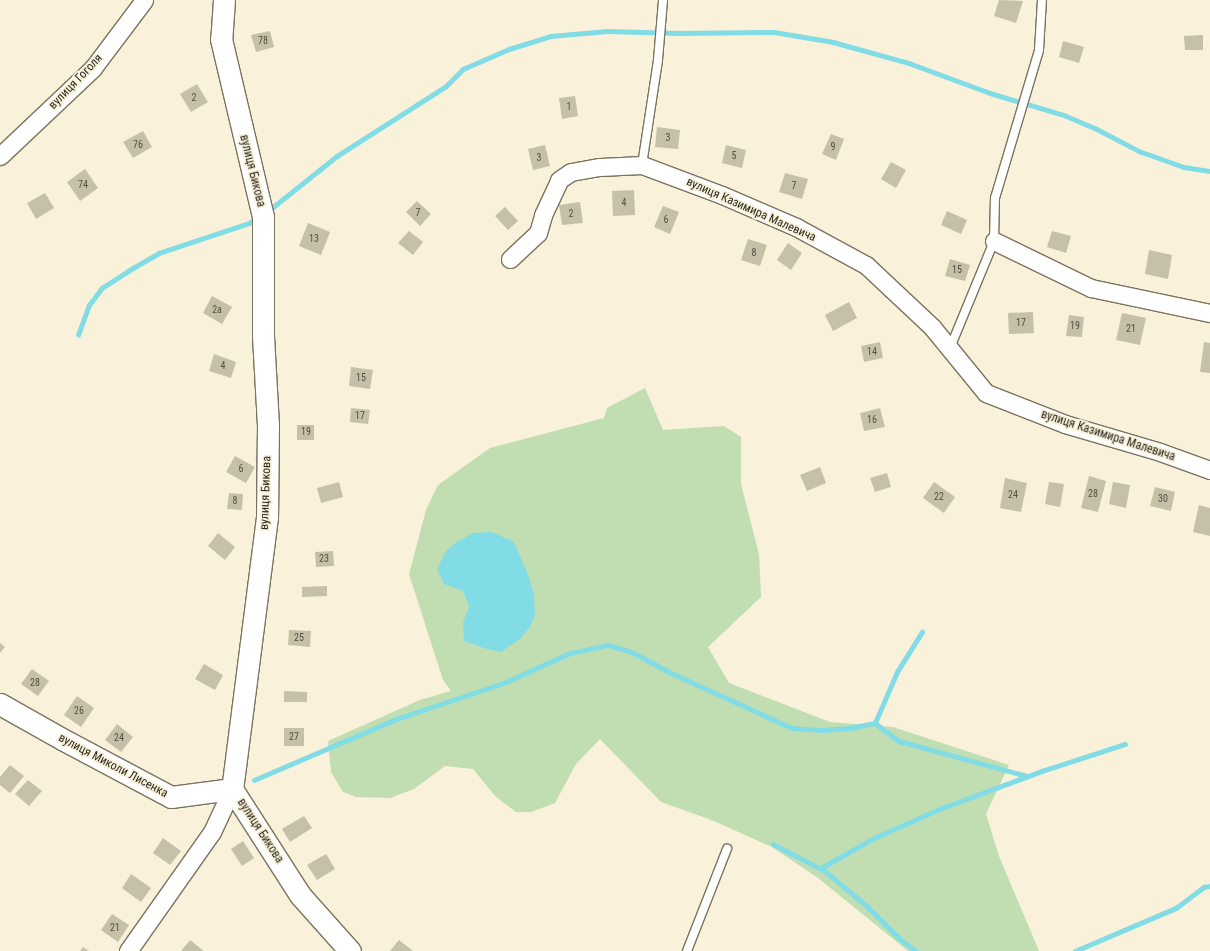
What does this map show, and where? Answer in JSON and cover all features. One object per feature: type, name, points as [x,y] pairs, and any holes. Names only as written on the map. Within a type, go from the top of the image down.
[{"type":"street","name":"вулиця Гоголя","points":[[0,156],[93,68],[144,0]]},
{"type":"street","name":"вулиця Бикова","points":[[224,0],[220,39],[263,216],[263,336],[268,425],[267,517],[232,789],[300,895],[350,951]]},
{"type":"street","name":"вулиця Казимира Малевича","points":[[510,259],[538,233],[543,215],[559,180],[571,172],[600,167],[642,165],[722,195],[796,227],[866,265],[932,327],[986,393],[1065,424],[1160,452],[1210,470]]},
{"type":"street","points":[[994,241],[1091,288],[1210,313]]},
{"type":"street","name":"вулиця Миколи Лисенка","points":[[0,704],[62,739],[172,797],[232,789]]},
{"type":"street","points":[[128,951],[212,832],[232,789]]},
{"type":"lane","points":[[642,165],[658,60],[663,0]]},
{"type":"lane","points":[[950,348],[994,241],[995,198],[1039,50],[1042,0]]},
{"type":"lane","points":[[687,951],[727,849]]},
{"type":"green space","points":[[645,388],[663,430],[724,426],[741,437],[741,484],[759,554],[761,597],[708,647],[729,683],[830,722],[893,727],[1009,765],[986,814],[999,856],[1039,951],[908,951],[818,878],[772,847],[714,821],[661,802],[600,739],[576,764],[555,803],[531,812],[516,812],[496,797],[473,769],[445,766],[414,789],[390,798],[356,797],[343,792],[331,772],[328,741],[420,700],[451,691],[443,680],[409,574],[426,510],[438,485],[490,448],[604,418],[607,408]]},
{"type":"water","points":[[492,532],[514,542],[529,577],[534,595],[535,615],[530,627],[520,639],[501,652],[464,641],[463,623],[469,606],[463,591],[444,584],[437,569],[446,551],[455,543],[473,533]]},
{"type":"building","points":[[999,0],[1023,1],[1016,23],[994,16]]},
{"type":"building","points":[[270,31],[274,47],[256,52],[251,35]]},
{"type":"building","points":[[1203,35],[1203,50],[1185,50],[1184,36]]},
{"type":"building","points":[[1063,41],[1084,47],[1079,63],[1059,57]]},
{"type":"building","points":[[197,84],[208,102],[191,112],[180,94]]},
{"type":"building","points":[[575,96],[578,116],[562,119],[559,98]]},
{"type":"building","points":[[657,127],[680,130],[678,149],[655,147]]},
{"type":"building","points":[[143,131],[152,147],[133,158],[123,142]]},
{"type":"building","points":[[831,134],[844,139],[836,160],[822,154]]},
{"type":"building","points":[[545,145],[550,166],[533,170],[528,149]]},
{"type":"building","points":[[726,145],[746,150],[742,168],[722,163]]},
{"type":"building","points":[[891,162],[906,170],[896,188],[881,179]]},
{"type":"building","points":[[85,169],[98,188],[80,201],[67,182]]},
{"type":"building","points":[[785,173],[808,179],[802,199],[779,192]]},
{"type":"building","points":[[634,190],[635,215],[613,216],[612,191]]},
{"type":"building","points":[[45,193],[54,208],[36,219],[27,203]]},
{"type":"building","points":[[417,201],[431,214],[420,226],[406,212]]},
{"type":"building","points":[[580,202],[583,223],[562,225],[559,205]]},
{"type":"building","points":[[663,206],[679,212],[670,234],[654,227]]},
{"type":"building","points":[[505,207],[518,221],[508,230],[495,216]]},
{"type":"building","points":[[947,211],[967,220],[961,234],[941,225]]},
{"type":"building","points":[[308,223],[330,232],[321,255],[299,246]]},
{"type":"building","points":[[409,231],[423,242],[413,255],[398,243]]},
{"type":"building","points":[[1052,231],[1071,236],[1066,253],[1047,247]]},
{"type":"building","points":[[748,239],[767,245],[760,266],[741,260]]},
{"type":"building","points":[[788,243],[802,253],[791,270],[777,260]]},
{"type":"building","points":[[1149,250],[1172,255],[1168,279],[1145,274]]},
{"type":"building","points":[[950,259],[970,265],[965,281],[945,276]]},
{"type":"building","points":[[212,296],[232,307],[222,324],[203,313]]},
{"type":"building","points":[[849,302],[857,318],[833,331],[825,315]]},
{"type":"building","points":[[1033,312],[1034,333],[1009,334],[1008,313]]},
{"type":"building","points":[[1122,313],[1146,318],[1140,345],[1116,340]]},
{"type":"building","points":[[1069,315],[1084,317],[1082,337],[1066,336]]},
{"type":"building","points":[[880,342],[883,358],[864,362],[861,346]]},
{"type":"building","points":[[1204,342],[1210,343],[1210,373],[1200,372]]},
{"type":"building","points":[[214,354],[236,362],[231,378],[209,371]]},
{"type":"building","points":[[351,367],[373,370],[370,389],[349,386]]},
{"type":"building","points":[[351,408],[370,410],[368,424],[350,422]]},
{"type":"building","points":[[880,408],[885,427],[864,431],[860,413]]},
{"type":"building","points":[[297,425],[314,425],[314,440],[297,440]]},
{"type":"building","points":[[235,456],[255,467],[246,483],[226,472]]},
{"type":"building","points":[[820,467],[826,483],[807,491],[800,475]]},
{"type":"building","points":[[887,473],[891,487],[875,492],[870,478]]},
{"type":"building","points":[[1089,476],[1106,481],[1098,512],[1081,508]]},
{"type":"building","points":[[1005,478],[1027,483],[1021,512],[1000,508]]},
{"type":"building","points":[[339,482],[343,497],[321,503],[317,488]]},
{"type":"building","points":[[934,482],[955,497],[944,513],[923,498]]},
{"type":"building","points":[[1049,482],[1064,484],[1060,507],[1045,504]]},
{"type":"building","points":[[1113,482],[1130,485],[1126,508],[1109,504]]},
{"type":"building","points":[[1155,487],[1175,492],[1171,511],[1150,506]]},
{"type":"building","points":[[229,493],[243,494],[242,510],[227,509]]},
{"type":"building","points":[[1199,505],[1210,508],[1210,536],[1193,532]]},
{"type":"building","points":[[218,533],[235,547],[225,560],[208,546]]},
{"type":"building","points":[[333,551],[334,566],[316,567],[315,552]]},
{"type":"building","points":[[327,586],[327,596],[302,597],[302,587]]},
{"type":"building","points":[[289,630],[311,631],[310,647],[288,645]]},
{"type":"building","points":[[0,643],[5,647],[0,653]]},
{"type":"building","points":[[204,664],[223,675],[215,690],[195,679]]},
{"type":"building","points":[[32,669],[49,681],[38,696],[21,684]]},
{"type":"building","points":[[284,691],[307,692],[307,702],[284,702]]},
{"type":"building","points":[[77,696],[94,708],[81,727],[64,715]]},
{"type":"building","points":[[117,724],[133,737],[121,752],[105,740]]},
{"type":"building","points":[[284,728],[304,728],[304,746],[284,746]]},
{"type":"building","points":[[10,765],[24,776],[10,793],[0,785],[0,777]]},
{"type":"building","points":[[28,780],[42,791],[29,806],[15,794]]},
{"type":"building","points":[[304,816],[312,828],[290,842],[282,829]]},
{"type":"building","points":[[163,838],[181,851],[170,865],[153,853]]},
{"type":"building","points":[[243,841],[254,858],[242,866],[231,849]]},
{"type":"building","points":[[326,854],[335,869],[317,880],[307,865]]},
{"type":"building","points":[[131,874],[151,888],[141,902],[122,888]]},
{"type":"building","points":[[112,914],[129,925],[118,942],[101,930]]},
{"type":"building","points":[[190,940],[204,951],[181,951]]},
{"type":"building","points":[[399,940],[413,951],[390,951]]},
{"type":"building","points":[[83,947],[89,951],[80,951]]},
{"type":"waterway","points":[[268,211],[337,156],[445,87],[463,69],[509,49],[551,36],[607,31],[678,33],[774,32],[833,42],[909,63],[990,93],[1064,115],[1095,128],[1139,151],[1184,167],[1210,171]]},
{"type":"waterway","points":[[78,335],[89,305],[102,288],[159,253],[249,223],[256,218]]},
{"type":"waterway","points":[[254,780],[394,720],[506,682],[570,653],[609,645],[632,652],[667,671],[792,728],[822,730],[849,728],[875,723],[897,672],[922,632]]},
{"type":"waterway","points":[[875,723],[899,741],[1027,776]]},
{"type":"waterway","points":[[821,868],[872,839],[942,808],[1042,771],[1125,744]]},
{"type":"waterway","points":[[773,844],[825,871],[867,906],[899,938],[916,951]]},
{"type":"waterway","points":[[1075,951],[1176,908],[1204,887],[1210,886]]}]
